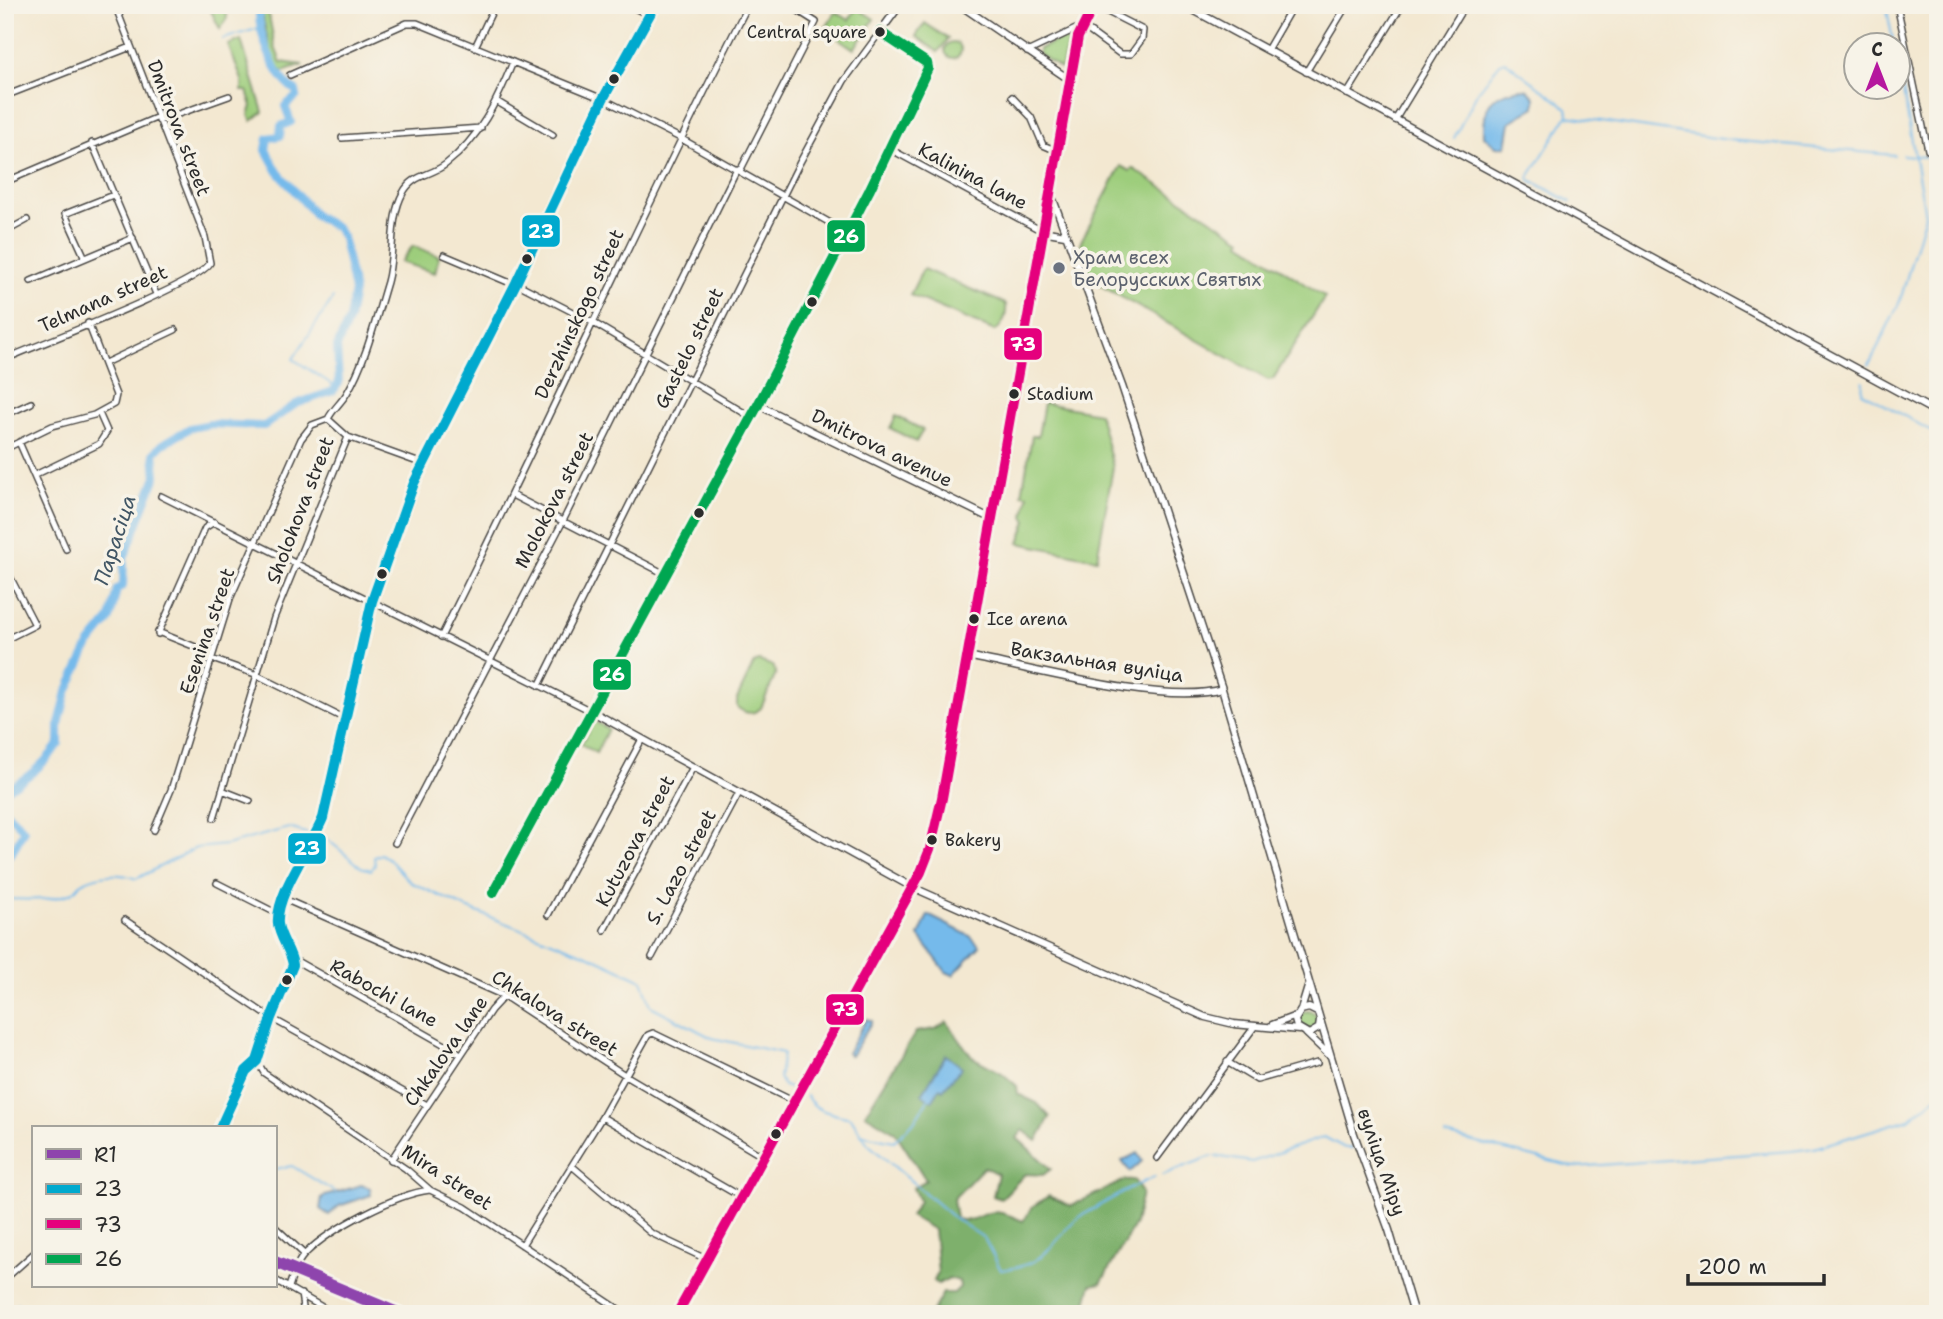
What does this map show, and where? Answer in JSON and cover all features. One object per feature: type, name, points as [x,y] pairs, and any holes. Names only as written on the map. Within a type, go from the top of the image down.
[{"type":"main road","points":[[901,5],[880,33],[927,63],[928,68],[848,233],[593,712],[912,887],[1205,1017],[1255,1026],[1302,1032],[1316,1031],[1319,1017],[1312,1009],[1267,1027]]},
{"type":"main road","points":[[960,5],[1070,80]]},
{"type":"main road","points":[[677,1314],[925,863],[937,825],[1056,151],[1082,26],[1094,5]]},
{"type":"main road","points":[[1184,5],[1938,413]]},
{"type":"main road","name":"вуліца Міру","points":[[1050,191],[1118,374],[1222,689],[1319,1017],[1414,1314]]},
{"type":"main road","points":[[1042,231],[1065,235]]},
{"type":"main road","name":"Dmitrova avenue","points":[[758,405],[992,519]]},
{"type":"main road","name":"Вакзальная вуліца","points":[[967,656],[1166,694],[1222,689]]},
{"type":"main road","points":[[1309,982],[1299,1013],[1302,1032],[1332,1058]]},
{"type":"street","name":"Dmitrova street","points":[[116,5],[205,237],[209,262]]},
{"type":"street","points":[[475,47],[495,5]]},
{"type":"street","points":[[629,5],[650,16]]},
{"type":"street","points":[[221,1126],[246,1071],[257,1061],[271,1018],[291,973],[293,959],[280,935],[278,914],[282,898],[323,818],[372,601],[423,464],[515,284],[603,99],[655,5]]},
{"type":"street","name":"Derzhinskogo street","points":[[441,637],[512,495],[680,138],[748,5]]},
{"type":"street","name":"Molokova street","points":[[396,843],[562,523],[738,170],[814,27],[816,22],[789,5]]},
{"type":"street","points":[[1027,52],[1082,26],[1126,56],[1142,39],[1143,30],[1138,25],[1094,5]]},
{"type":"street","points":[[1267,50],[1293,5]]},
{"type":"street","points":[[1306,72],[1347,5]]},
{"type":"street","points":[[1347,94],[1402,5]]},
{"type":"street","points":[[1395,120],[1465,5]]},
{"type":"street","points":[[1897,5],[1929,144],[1928,150]]},
{"type":"street","points":[[290,75],[407,23],[417,23],[603,99],[680,138],[848,233]]},
{"type":"street","name":"Gastelo street","points":[[539,686],[611,547],[690,380],[844,80],[880,33]]},
{"type":"street","points":[[5,96],[131,47]]},
{"type":"street","name":"Sholohova street","points":[[214,818],[255,674],[295,565],[348,437],[328,419],[346,395],[370,335],[392,260],[396,214],[403,192],[418,176],[444,166],[481,128],[513,62]]},
{"type":"street","points":[[5,182],[92,144],[229,96]]},
{"type":"street","points":[[1012,97],[1031,117],[1043,145],[1056,151]]},
{"type":"street","points":[[496,101],[552,135]]},
{"type":"street","points":[[342,138],[481,128]]},
{"type":"street","points":[[92,144],[156,294]]},
{"type":"street","name":"Kalinina lane","points":[[890,149],[1042,231]]},
{"type":"street","points":[[85,258],[65,214],[113,195]]},
{"type":"street","points":[[5,232],[27,220]]},
{"type":"street","points":[[31,281],[133,238]]},
{"type":"street","points":[[444,255],[515,284],[592,322],[751,418]]},
{"type":"street","name":"Telmana street","points":[[5,358],[156,294],[198,274],[209,262]]},
{"type":"street","points":[[5,449],[52,426],[99,413],[116,400],[105,363],[88,324]]},
{"type":"street","points":[[105,363],[175,330]]},
{"type":"street","points":[[5,415],[31,403]]},
{"type":"street","points":[[35,475],[99,444],[107,431],[99,413]]},
{"type":"street","name":"Esenina street","points":[[154,830],[167,799],[230,599],[301,439],[312,425],[328,419]]},
{"type":"street","points":[[348,437],[423,464]]},
{"type":"street","points":[[19,442],[66,549]]},
{"type":"street","points":[[512,495],[667,575]]},
{"type":"street","points":[[161,496],[488,662],[593,712],[493,893]]},
{"type":"street","points":[[214,523],[205,528],[158,633],[255,674],[344,718]]},
{"type":"street","points":[[5,567],[8,578],[35,625],[5,640]]},
{"type":"street","points":[[548,915],[642,739]]},
{"type":"street","name":"Kutuzova street","points":[[604,930],[693,767]]},
{"type":"street","points":[[222,790],[250,801]]},
{"type":"street","name":"S. Lazo street","points":[[652,957],[739,793]]},
{"type":"street","points":[[217,883],[278,914]]},
{"type":"street","name":"Chkalova street","points":[[282,898],[504,996],[625,1075],[762,1156]]},
{"type":"street","points":[[125,920],[271,1018],[426,1105]]},
{"type":"street","name":"Rabochi lane","points":[[293,959],[461,1054]]},
{"type":"street","name":"Chkalova lane","points":[[391,1160],[461,1054],[504,996]]},
{"type":"street","points":[[1157,1158],[1185,1124],[1255,1026]]},
{"type":"street","points":[[522,1245],[602,1117],[648,1035],[653,1033],[793,1101]]},
{"type":"street","name":"Mira street","points":[[257,1061],[264,1073],[430,1190],[445,1195],[626,1314]]},
{"type":"street","points":[[1227,1062],[1257,1080],[1317,1063]]},
{"type":"street","points":[[602,1117],[741,1197]]},
{"type":"street","points":[[572,1166],[651,1233],[706,1259]]},
{"type":"street","points":[[289,1287],[304,1254],[369,1213],[401,1197],[430,1190]]},
{"type":"street","points":[[276,1228],[304,1254]]},
{"type":"street","points":[[5,1279],[32,1255]]},
{"type":"street","points":[[276,1280],[334,1314]]},
{"type":"street","points":[[301,1294],[304,1314]]},
{"type":"green space","points":[[208,5],[226,5],[227,18],[220,29]]},
{"type":"green space","points":[[260,5],[267,5],[275,47],[281,62],[303,65],[282,72],[273,62]]},
{"type":"green space","points":[[857,8],[874,19],[854,49],[825,29],[836,12],[849,20]]},
{"type":"green space","points":[[925,23],[948,39],[938,52],[916,36]]},
{"type":"green space","points":[[1067,36],[1069,38],[1061,69],[1039,54],[1039,49]]},
{"type":"green space","points":[[241,40],[263,112],[252,121],[249,115],[252,106],[247,91],[242,91],[242,80],[228,45]]},
{"type":"green space","points":[[953,42],[959,44],[959,56],[953,58],[947,56],[945,50],[947,44]]},
{"type":"green space","points":[[1121,166],[1130,171],[1132,168],[1325,297],[1273,379],[1268,380],[1093,281],[1080,243]]},
{"type":"green space","points":[[413,246],[439,256],[435,273],[400,262]]},
{"type":"green space","points":[[923,269],[1006,304],[1001,326],[995,331],[910,295]]},
{"type":"green space","points":[[1044,403],[1099,413],[1113,467],[1097,559],[1019,543],[1027,521],[1024,516],[1028,495],[1022,494],[1032,436],[1038,436]]},
{"type":"green space","points":[[896,416],[923,430],[916,442],[890,428]]},
{"type":"green space","points":[[759,661],[773,666],[776,674],[761,708],[752,713],[746,712],[737,707],[737,699],[754,663]]},
{"type":"green space","points":[[594,721],[608,729],[596,753],[581,744]]},
{"type":"green space","points":[[1308,1011],[1315,1014],[1318,1021],[1315,1028],[1308,1031],[1301,1028],[1298,1021],[1301,1014]]},
{"type":"green space","points":[[947,1022],[972,1057],[1002,1073],[1017,1086],[1018,1094],[1037,1103],[1050,1117],[1037,1141],[1023,1130],[1017,1138],[1051,1169],[1043,1175],[1025,1174],[1001,1199],[993,1196],[998,1174],[984,1167],[953,1199],[956,1219],[971,1220],[998,1212],[1023,1221],[1033,1206],[1049,1196],[1071,1206],[1125,1180],[1134,1180],[1142,1193],[1135,1224],[1101,1283],[1091,1285],[1083,1314],[931,1314],[943,1293],[954,1293],[960,1287],[959,1281],[949,1278],[938,1284],[934,1281],[938,1273],[934,1230],[910,1216],[919,1201],[913,1188],[926,1180],[895,1132],[865,1114],[916,1032],[935,1029]]},
{"type":"water","points":[[1521,89],[1528,90],[1535,98],[1535,107],[1510,122],[1506,146],[1496,147],[1484,136],[1487,109],[1495,98]]},
{"type":"water","points":[[928,915],[970,936],[980,946],[953,975],[946,972],[919,936]]},
{"type":"water","points":[[867,1019],[872,1021],[851,1056],[847,1053]]},
{"type":"water","points":[[946,1055],[962,1067],[943,1090],[940,1088],[932,1101],[922,1094]]},
{"type":"water","points":[[1137,1153],[1142,1161],[1130,1172],[1122,1161]]},
{"type":"water","points":[[361,1185],[370,1188],[371,1195],[339,1206],[329,1215],[320,1209],[322,1197]]},
{"type":"waterway","name":"Парасіца","points":[[5,790],[35,770],[59,743],[59,724],[67,692],[89,645],[110,619],[117,589],[123,586],[124,558],[156,476],[154,453],[163,444],[190,428],[211,424],[264,426],[296,404],[333,391],[339,383],[337,347],[349,319],[354,291],[343,238],[337,228],[316,216],[278,172],[266,150],[268,138],[280,136],[281,126],[291,122],[285,106],[297,96],[296,91],[280,75],[268,52],[261,27],[259,5]]},
{"type":"waterway","points":[[1886,5],[1891,32]]},
{"type":"waterway","points":[[223,39],[263,27]]},
{"type":"waterway","points":[[1454,138],[1477,93],[1500,63],[1505,61],[1567,108],[1568,114]]},
{"type":"waterway","points":[[1869,365],[1900,301],[1925,215],[1905,102]]},
{"type":"waterway","points":[[1571,202],[1529,177],[1567,116],[1729,140],[1894,155]]},
{"type":"waterway","points":[[1903,155],[1938,158]]},
{"type":"waterway","points":[[333,298],[293,359],[336,387]]},
{"type":"waterway","points":[[1863,381],[1862,392],[1938,435]]},
{"type":"waterway","name":"Парасіца","points":[[5,810],[24,830],[12,853],[5,857]]},
{"type":"waterway","points":[[5,899],[55,898],[73,892],[89,879],[103,876],[124,875],[136,879],[196,848],[226,845],[289,828],[328,840],[361,867],[371,870],[375,865],[374,857],[381,854],[410,882],[642,980],[651,1006],[712,1038],[783,1053],[779,1078],[784,1086],[796,1090]]},
{"type":"waterway","points":[[807,1096],[820,1109],[851,1118],[868,1144],[954,1218],[984,1238],[1001,1270],[1020,1267],[1034,1261],[1047,1252],[1075,1220],[1155,1177]]},
{"type":"waterway","points":[[1445,1135],[1574,1167],[1791,1151],[1814,1148],[1909,1119],[1938,1096]]},
{"type":"waterway","points":[[860,1134],[894,1141],[913,1123],[929,1098]]},
{"type":"waterway","points":[[1215,1156],[1252,1162],[1324,1137],[1345,1148],[1352,1148]]},
{"type":"waterway","points":[[1162,1175],[1212,1156]]},
{"type":"waterway","points":[[276,1169],[292,1166],[335,1192]]},
{"type":"waterway","points":[[17,1303],[18,1314]]},
{"type":"transit line","name":"23","points":[[221,1126],[246,1071],[257,1061],[293,965],[278,924],[282,899],[323,818],[372,601],[414,483],[516,283],[603,99],[655,5]]},
{"type":"transit line","name":"73","points":[[677,1314],[921,872],[930,849],[942,798],[1078,37],[1094,5]]},
{"type":"transit line","name":"26","points":[[493,893],[758,405],[869,191],[928,68],[927,63],[880,32]]},
{"type":"transit line","name":"R1","points":[[276,1262],[400,1314]]},
{"type":"place","name":"Central square","points":[[880,32]]},
{"type":"place","name":"Храм всех Белорусских Святых","points":[[1059,268]]},
{"type":"place","name":"Stadium","points":[[1014,394]]},
{"type":"place","name":"Ice arena","points":[[974,619]]},
{"type":"place","name":"Bakery","points":[[932,840]]}]
